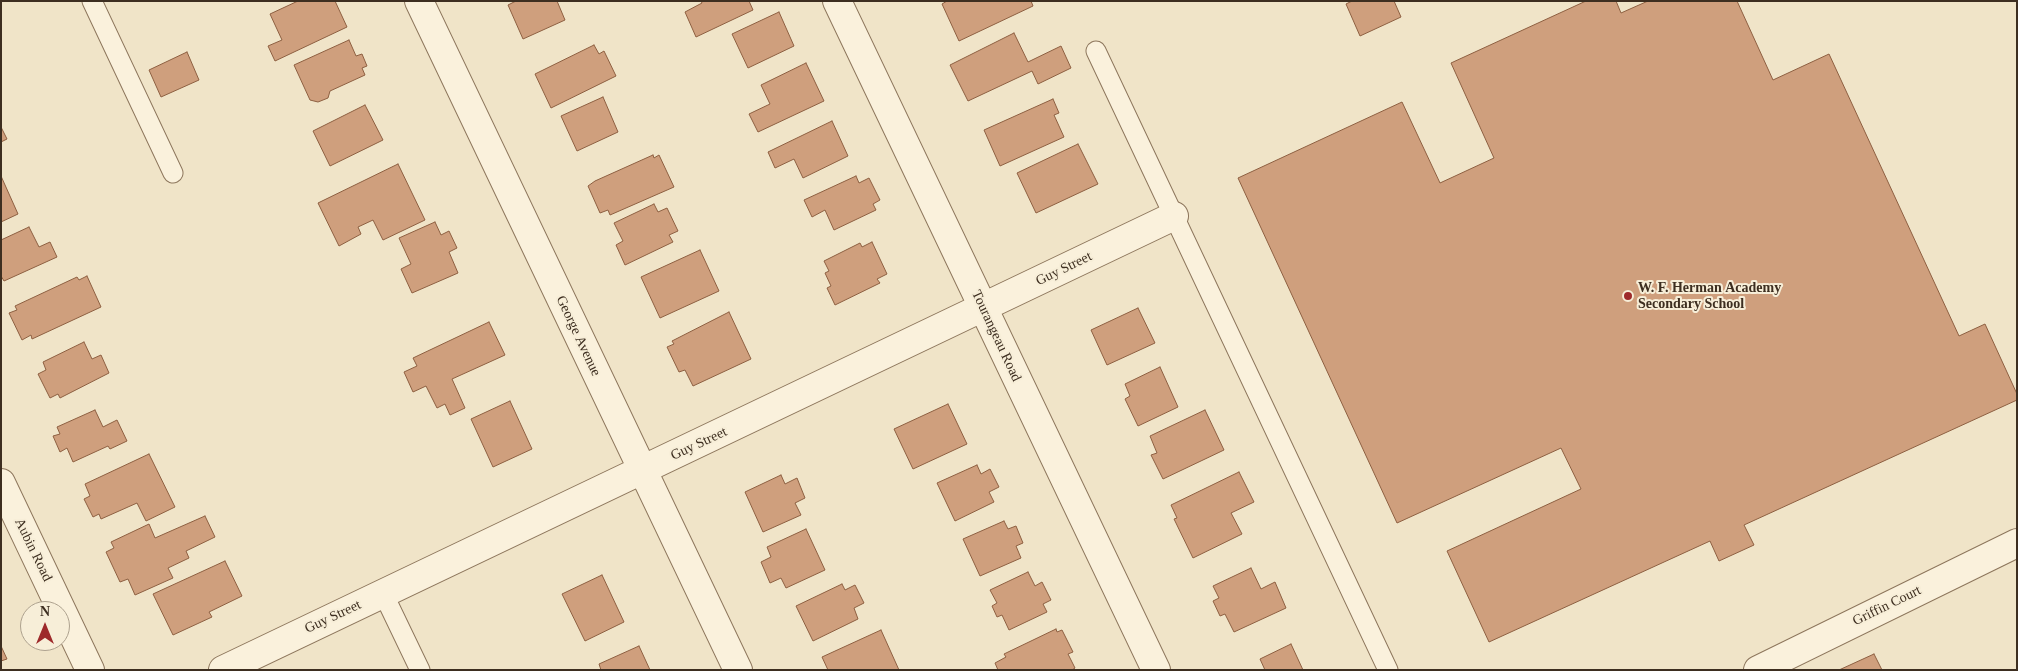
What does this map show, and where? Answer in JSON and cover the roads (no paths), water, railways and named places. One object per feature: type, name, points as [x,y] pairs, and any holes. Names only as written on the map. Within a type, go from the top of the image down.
[{"type":"street","name":"George Avenue","points":[[418,1],[738,670]]},
{"type":"street","name":"Tourangeau Road","points":[[837,1],[1156,670]]},
{"type":"street","name":"Guy Street","points":[[223,670],[1174,216]]},
{"type":"street","name":"Aubin Road","points":[[1,484],[90,670]]},
{"type":"street","name":"Griffin Court","points":[[1758,670],[2017,543]]},
{"type":"lane","points":[[92,1],[173,173]]},
{"type":"lane","points":[[1096,51],[1388,670]]},
{"type":"lane","points":[[383,594],[420,670]]},
{"type":"place","name":"W. F. Herman Academy Secondary School","points":[[1628,296]]}]
